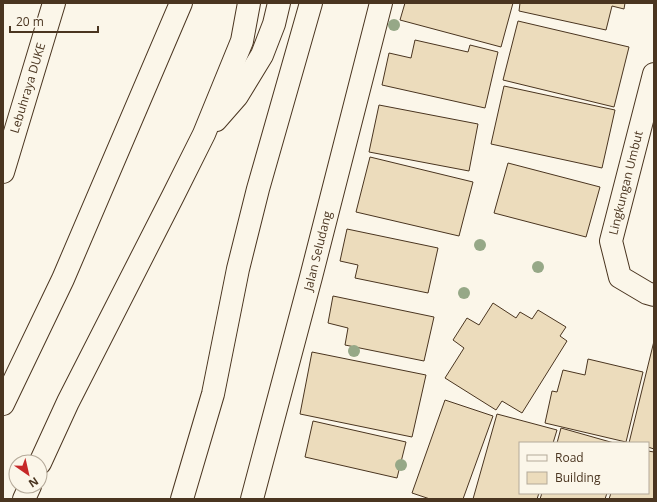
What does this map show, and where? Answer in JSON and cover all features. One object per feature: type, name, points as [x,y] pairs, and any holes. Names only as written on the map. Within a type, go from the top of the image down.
[{"type":"main road","name":"Lebuhraya DUKE","points":[[3,172],[54,3]]},
{"type":"main road","points":[[3,404],[62,279],[181,3]]},
{"type":"main road","points":[[44,454],[68,402],[204,134],[242,41],[249,3]]},
{"type":"main road","points":[[204,134],[237,96],[262,55],[274,24],[279,3]]},
{"type":"main road","points":[[182,499],[213,394],[238,269],[258,189],[311,3]]},
{"type":"main road","name":"Jalan Seludang","points":[[252,499],[381,3]]},
{"type":"main road","name":"Lingkungan Umbut","points":[[654,74],[612,241],[620,277],[647,293],[654,295]]},
{"type":"building","points":[[405,3],[513,3],[501,47],[400,20]]},
{"type":"building","points":[[520,3],[625,3],[624,9],[612,6],[606,30],[519,11]]},
{"type":"building","points":[[518,21],[629,47],[614,107],[503,80]]},
{"type":"building","points":[[415,40],[468,52],[470,45],[498,52],[485,108],[382,85],[389,53],[411,58]]},
{"type":"building","points":[[504,86],[615,110],[602,168],[491,144]]},
{"type":"building","points":[[379,105],[478,124],[469,171],[369,152]]},
{"type":"building","points":[[370,157],[473,182],[459,236],[356,212]]},
{"type":"building","points":[[508,163],[600,187],[586,237],[494,213]]},
{"type":"building","points":[[347,229],[438,248],[428,293],[355,278],[358,265],[340,261]]},
{"type":"building","points":[[333,296],[434,317],[424,361],[345,345],[348,328],[328,323]]},
{"type":"building","points":[[493,303],[516,318],[520,312],[532,319],[538,310],[566,327],[560,336],[567,341],[522,413],[502,401],[496,410],[445,378],[464,348],[453,340],[467,318],[479,325]]},
{"type":"building","points":[[654,341],[654,449],[649,447],[649,442],[629,442]]},
{"type":"building","points":[[312,352],[426,375],[412,437],[300,414]]},
{"type":"building","points":[[588,359],[643,372],[626,442],[545,423],[552,391],[557,392],[563,370],[585,375]]},
{"type":"building","points":[[445,400],[493,416],[463,499],[430,499],[412,493]]},
{"type":"building","points":[[497,414],[557,430],[553,442],[519,442],[519,494],[539,494],[537,499],[473,499]]},
{"type":"building","points":[[313,421],[406,442],[397,478],[305,457]]},
{"type":"building","points":[[561,428],[610,442],[557,442]]},
{"type":"building","points":[[649,451],[654,452],[654,499],[609,499],[611,494],[649,494]]},
{"type":"building","points":[[542,494],[607,494],[605,499],[540,499]]}]
